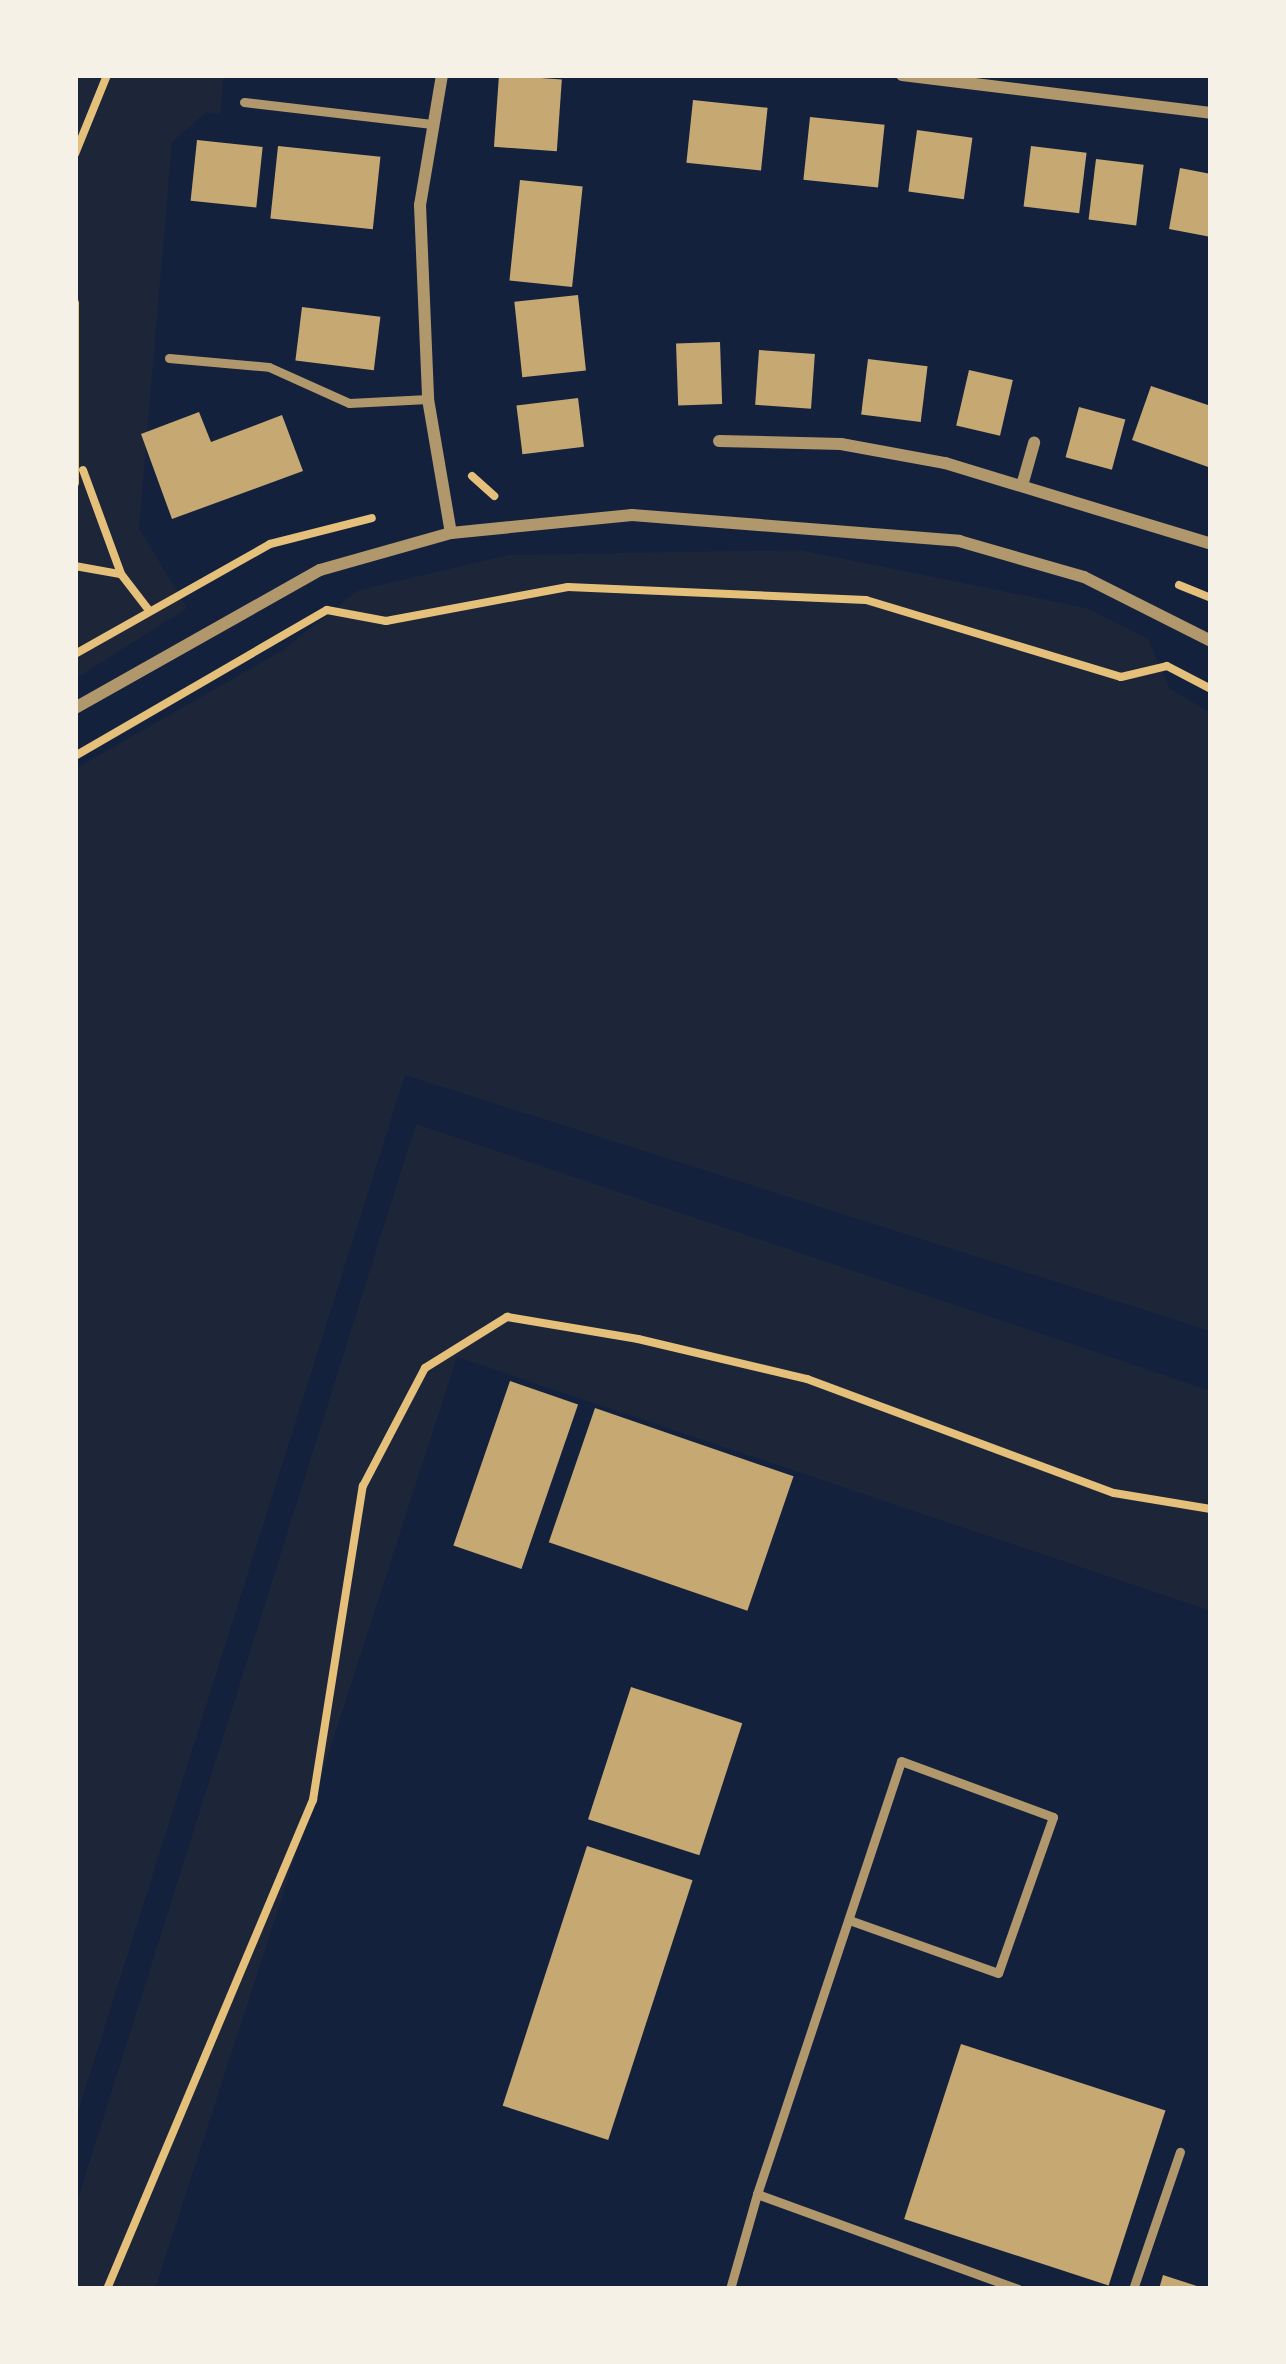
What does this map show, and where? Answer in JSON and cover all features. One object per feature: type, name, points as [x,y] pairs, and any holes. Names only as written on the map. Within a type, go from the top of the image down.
[{"type":"street","points":[[442,75],[430,124],[420,205],[428,399],[451,533]]},
{"type":"street","points":[[902,75],[1211,113]]},
{"type":"street","points":[[719,441],[841,443],[1023,482],[1211,544]]},
{"type":"street","points":[[1023,482],[1034,443]]},
{"type":"street","points":[[75,709],[320,570],[451,533],[632,515],[959,541],[1084,577],[1211,641]]},
{"type":"lane","points":[[244,102],[430,124]]},
{"type":"lane","points":[[169,358],[269,367],[349,403],[428,399]]},
{"type":"lane","points":[[730,2289],[758,2194],[901,1761],[1053,1817],[998,1973],[849,1920]]},
{"type":"lane","points":[[1133,2289],[1180,2152]]},
{"type":"lane","points":[[758,2194],[1018,2289]]},
{"type":"path","points":[[75,154],[107,75]]},
{"type":"path","points":[[75,303],[82,468],[121,574],[148,609]]},
{"type":"path","points":[[75,483],[82,468]]},
{"type":"path","points":[[75,566],[121,574]]},
{"type":"path","points":[[75,756],[327,610],[386,621],[568,587],[866,600],[1121,677],[1167,666],[1211,689]]},
{"type":"path","points":[[107,2289],[313,1801],[363,1486],[425,1368],[507,1317],[638,1339],[807,1379],[1114,1493],[1211,1509]]},
{"type":"shaded area","points":[[75,75],[224,75],[220,114],[206,112],[172,142],[139,528],[187,608],[75,679]]},
{"type":"shaded area","points":[[799,550],[1086,608],[1148,639],[1170,689],[1211,713],[1211,1331],[405,1075],[75,2121],[75,769],[280,652],[359,590],[509,555]]},
{"type":"shaded area","points":[[416,1124],[1211,1391],[1211,1611],[457,1357],[155,2289],[75,2289],[75,2208]]},
{"type":"building","points":[[499,75],[562,79],[557,151],[494,147]]},
{"type":"building","points":[[693,100],[768,108],[761,170],[686,163]]},
{"type":"building","points":[[810,117],[885,125],[878,187],[803,180]]},
{"type":"building","points":[[917,130],[972,138],[964,199],[908,191]]},
{"type":"building","points":[[197,140],[263,147],[256,208],[191,201]]},
{"type":"building","points":[[278,146],[380,157],[373,229],[270,219]]},
{"type":"building","points":[[1031,146],[1087,153],[1079,213],[1024,207]]},
{"type":"building","points":[[1096,159],[1144,165],[1136,225],[1089,220]]},
{"type":"building","points":[[1180,168],[1211,174],[1211,237],[1169,229]]},
{"type":"building","points":[[520,180],[583,187],[572,287],[509,280]]},
{"type":"building","points":[[578,295],[586,371],[522,377],[514,302]]},
{"type":"building","points":[[302,307],[380,317],[374,370],[295,361]]},
{"type":"building","points":[[720,342],[722,404],[678,405],[676,344]]},
{"type":"building","points":[[759,350],[815,354],[811,409],[755,405]]},
{"type":"building","points":[[868,359],[928,366],[921,422],[861,415]]},
{"type":"building","points":[[969,370],[1013,380],[1000,436],[956,426]]},
{"type":"building","points":[[1151,386],[1211,406],[1211,468],[1132,440]]},
{"type":"building","points":[[578,398],[584,447],[522,454],[516,406]]},
{"type":"building","points":[[1079,407],[1125,419],[1112,470],[1066,457]]},
{"type":"building","points":[[199,412],[211,442],[282,415],[303,471],[172,519],[141,434]]},
{"type":"building","points":[[510,1381],[578,1404],[521,1569],[453,1546]]},
{"type":"building","points":[[595,1408],[794,1476],[747,1611],[549,1542]]},
{"type":"building","points":[[631,1687],[742,1723],[699,1855],[588,1819]]},
{"type":"building","points":[[587,1846],[693,1880],[608,2140],[503,2106]]},
{"type":"building","points":[[961,2044],[1165,2110],[1109,2285],[904,2219]]},
{"type":"building","points":[[1163,2275],[1203,2288],[1203,2289],[1159,2289]]}]
